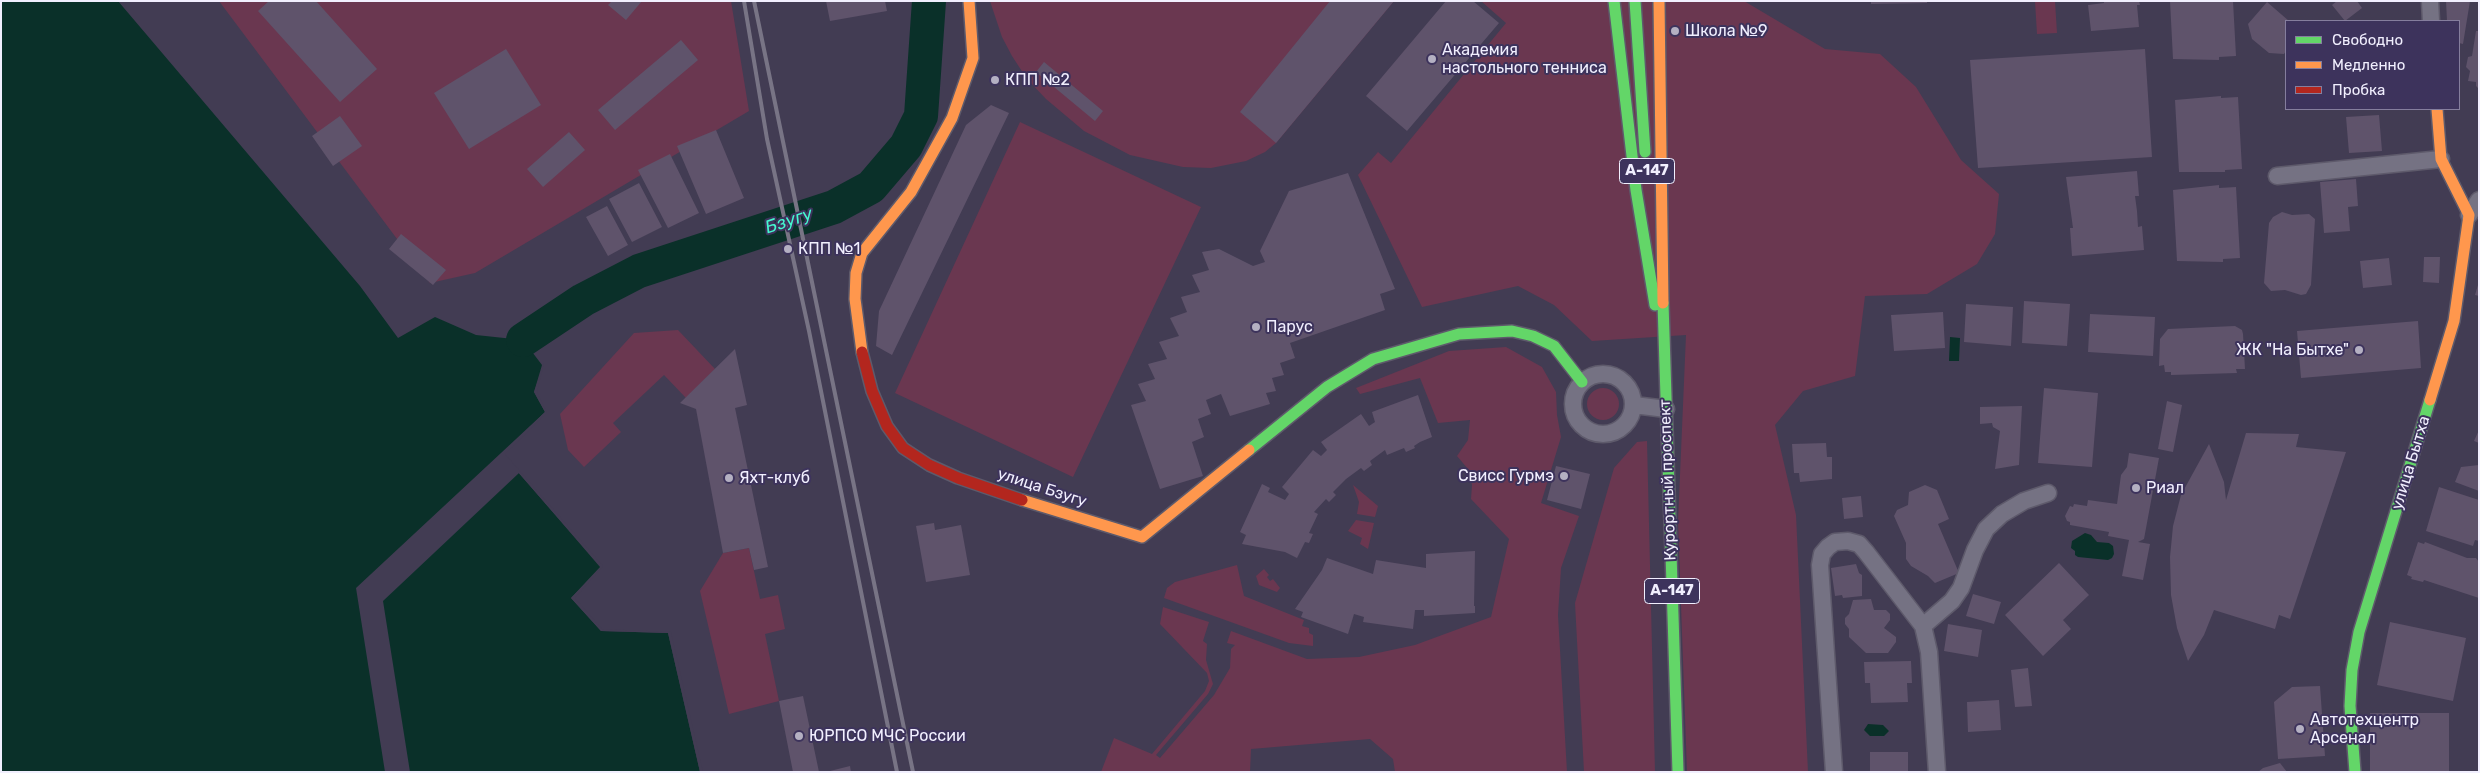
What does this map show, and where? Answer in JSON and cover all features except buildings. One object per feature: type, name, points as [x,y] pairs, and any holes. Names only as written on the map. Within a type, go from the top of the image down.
[{"type":"street","name":"улица Бзугу","points":[[969,1],[974,58],[952,118],[911,192],[862,252],[856,274],[855,299],[862,351],[872,391],[887,426],[903,448],[929,465],[958,478],[1049,509],[1142,537],[1328,386],[1373,359],[1459,334],[1512,331],[1533,336],[1554,346],[1582,382]]},
{"type":"street","name":"А-147","points":[[1614,1],[1636,190],[1657,319]]},
{"type":"street","name":"А-147","points":[[1635,1],[1647,168]]},
{"type":"street","name":"Курортный проспект","points":[[1659,1],[1664,339],[1678,772]]},
{"type":"street","points":[[2430,1],[2431,20]]},
{"type":"street","points":[[2437,110],[2441,159],[2469,215],[2479,200]]},
{"type":"street","points":[[2277,176],[2441,159]]},
{"type":"street","name":"Курортный проспект","points":[[1648,187],[1657,319],[1664,339]]},
{"type":"street","name":"улица Бытха","points":[[2355,772],[2350,706],[2352,670],[2359,632],[2454,321],[2469,215]]},
{"type":"street","points":[[1596,374],[1612,374],[1630,389],[1634,405],[1629,420],[1618,430],[1610,434],[1595,433],[1581,425],[1574,411],[1574,395],[1582,382],[1596,374]]},
{"type":"street","points":[[1634,405],[1666,409]]},
{"type":"street","points":[[1923,626],[1952,601],[1961,588],[1975,550],[1986,529],[2002,514],[2024,501],[2048,494]]},
{"type":"street","points":[[1834,772],[1820,565],[1822,554],[1828,547],[1835,542],[1848,541],[1859,544],[1923,626],[1930,652],[1937,772]]},
{"type":"shaded area","points":[[1,1],[118,1],[360,286],[398,338],[435,317],[476,335],[523,340],[542,365],[534,392],[545,412],[502,454],[601,567],[571,598],[601,631],[668,633],[700,772],[1,772]]},
{"type":"shaded area","points":[[219,1],[731,1],[749,111],[475,273],[430,283]]},
{"type":"shaded area","points":[[990,1],[1394,1],[1276,143],[1265,152],[1246,161],[1211,168],[1183,167],[1130,155],[1084,131],[1046,99],[1027,79],[1002,37]]},
{"type":"shaded area","points":[[1481,1],[1744,1],[1825,49],[1880,54],[1916,87],[1961,160],[1999,194],[1995,234],[1977,264],[1927,294],[1865,296],[1855,376],[1803,391],[1775,425],[1796,515],[1808,772],[1687,772],[1678,522],[1686,335],[1592,341],[1554,305],[1518,286],[1422,307],[1358,175],[1378,152],[1391,163],[1506,23]]},
{"type":"shaded area","points":[[2035,1],[2055,1],[2057,33],[2037,34]]},
{"type":"shaded area","points":[[1020,122],[1201,207],[1073,477],[895,393]]},
{"type":"shaded area","points":[[678,330],[715,369],[686,398],[664,375],[613,423],[621,432],[584,467],[568,450],[560,414],[634,333]]},
{"type":"shaded area","points":[[1950,337],[1960,338],[1959,361],[1949,361]]},
{"type":"shaded area","points":[[1506,347],[1542,367],[1556,392],[1557,415],[1561,437],[1541,503],[1579,516],[1561,568],[1558,615],[1567,772],[1395,772],[1393,759],[1370,739],[1251,749],[1250,772],[1101,772],[1114,738],[1152,754],[1205,691],[1209,681],[1207,673],[1160,624],[1163,607],[1209,622],[1203,641],[1207,644],[1206,660],[1213,684],[1208,694],[1156,755],[1160,758],[1214,695],[1230,668],[1231,649],[1235,645],[1227,643],[1231,631],[1307,659],[1359,657],[1415,645],[1491,617],[1509,539],[1471,499],[1472,485],[1468,469],[1457,456],[1468,440],[1470,420],[1438,423],[1420,378],[1360,394],[1356,388],[1449,351]]},
{"type":"shaded area","points":[[1603,388],[1609,389],[1614,393],[1618,398],[1618,410],[1614,415],[1609,419],[1603,420],[1597,419],[1592,415],[1588,410],[1587,404],[1588,398],[1592,393],[1597,389]]},
{"type":"shaded area","points":[[1647,441],[1655,772],[1584,772],[1575,603],[1614,468],[1637,442]]},
{"type":"shaded area","points":[[1353,485],[1378,506],[1375,517],[1357,514],[1359,502]]},
{"type":"shaded area","points":[[1356,520],[1374,523],[1368,549],[1360,544],[1362,538],[1348,531]]},
{"type":"shaded area","points":[[2085,533],[2091,535],[2097,542],[2109,543],[2113,546],[2114,554],[2112,558],[2108,560],[2078,557],[2075,555],[2075,551],[2071,548],[2072,541]]},
{"type":"shaded area","points":[[749,548],[760,599],[778,595],[785,629],[765,634],[779,701],[729,714],[700,591],[723,553]]},
{"type":"shaded area","points":[[1237,565],[1244,596],[1304,620],[1302,626],[1309,628],[1309,633],[1313,635],[1313,646],[1289,643],[1164,598],[1167,588],[1175,582]]},
{"type":"shaded area","points":[[1264,569],[1269,575],[1267,577],[1270,581],[1273,579],[1280,588],[1277,592],[1259,585],[1256,576]]},
{"type":"shaded area","points":[[1868,724],[1883,725],[1889,731],[1884,736],[1870,736],[1864,730]]},
{"type":"pier","points":[[544,363],[537,392],[547,413],[505,454],[603,566],[575,598],[602,629],[671,632],[703,772],[700,772],[668,633],[601,631],[571,598],[600,567],[519,473],[383,601],[410,772],[385,772],[356,588],[545,412],[534,392]]},
{"type":"waterway","name":"Бзугу","points":[[523,340],[583,300],[639,271],[834,207],[871,187],[906,146],[921,116],[929,1]]},
{"type":"railway","points":[[744,1],[767,139],[809,331],[897,772]]},
{"type":"railway","points":[[754,1],[913,772]]},
{"type":"traffic: fast","points":[[1614,1],[1636,190],[1655,305]]},
{"type":"traffic: fast","points":[[1635,1],[1645,152]]},
{"type":"traffic: fast","points":[[1663,303],[1678,772]]},
{"type":"traffic: fast","points":[[1249,450],[1327,387],[1373,359],[1459,334],[1512,331],[1533,336],[1554,346],[1582,382]]},
{"type":"traffic: fast","points":[[2355,772],[2350,706],[2352,670],[2359,632],[2430,400]]},
{"type":"traffic: slow","points":[[862,352],[855,299],[856,273],[862,253],[911,192],[952,118],[973,58],[969,1]]},
{"type":"traffic: slow","points":[[1659,1],[1663,303]]},
{"type":"traffic: slow","points":[[2430,400],[2454,321],[2469,215],[2441,159],[2437,110]]},
{"type":"traffic: slow","points":[[1022,500],[1142,537],[1249,450]]},
{"type":"traffic: jam","points":[[862,352],[872,391],[887,426],[903,448],[929,465],[958,478],[1022,500]]},
{"type":"place","name":"Школа №9","points":[[1675,31]]},
{"type":"place","name":"Академия настольного тенниса","points":[[1432,59]]},
{"type":"place","name":"КПП №2","points":[[995,80]]},
{"type":"place","name":"КПП №1","points":[[788,249]]},
{"type":"place","name":"Парус","points":[[1256,327]]},
{"type":"place","name":"ЖК \"На Бытхе\"","points":[[2359,350]]},
{"type":"place","name":"Свисс Гурмэ","points":[[1564,476]]},
{"type":"place","name":"Яхт-клуб","points":[[729,478]]},
{"type":"place","name":"Риал","points":[[2136,488]]},
{"type":"place","name":"Автотехцентр Арсенал","points":[[2300,729]]},
{"type":"place","name":"ЮРПСО МЧС России","points":[[799,736]]}]
